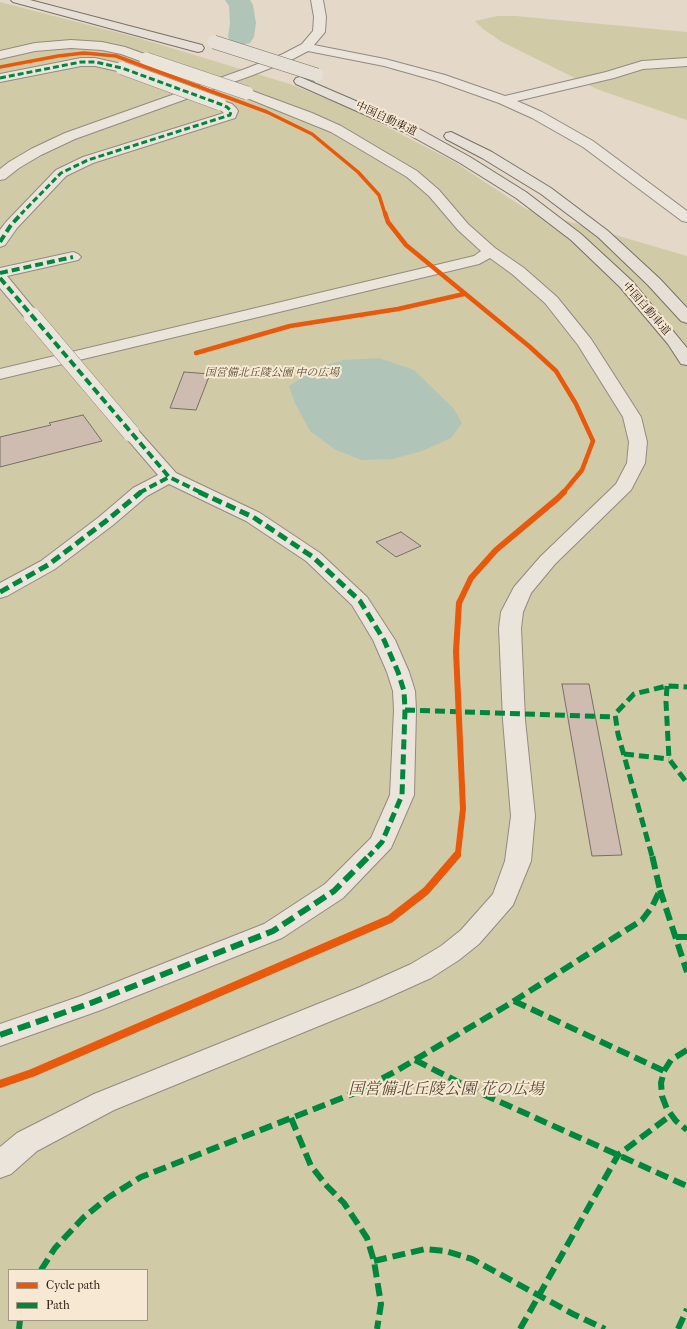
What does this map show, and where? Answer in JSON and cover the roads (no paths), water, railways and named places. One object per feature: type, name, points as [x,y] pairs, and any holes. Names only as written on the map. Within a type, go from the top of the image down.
[{"type":"highway","name":"中国自動車道","points":[[17,0],[198,48],[250,64],[300,81],[408,129],[465,160],[521,195],[576,238],[626,284],[674,341],[687,360]]},
{"type":"highway","name":"中国自動車道","points":[[54,0],[214,42],[266,58],[317,75],[423,122]]},
{"type":"highway","name":"中国自動車道","points":[[436,128],[487,155],[539,187],[603,234],[654,282],[687,318]]},
{"type":"street","points":[[0,176],[14,165],[36,152],[70,136],[249,72],[287,57],[306,47],[319,32],[320,17],[317,0]]},
{"type":"street","points":[[0,55],[35,47],[71,44],[102,46],[125,51],[247,93],[307,116],[336,129],[412,174],[434,193],[463,228],[518,270],[551,300],[585,343],[632,417],[638,442],[636,463],[624,486],[610,502],[548,560],[522,591],[512,612],[510,628],[514,720],[523,816],[518,860],[504,898],[470,937],[450,953],[421,971],[370,994],[104,1102],[27,1142],[0,1165]]},
{"type":"street","points":[[306,47],[385,63],[441,78],[504,100],[538,115],[588,144],[687,218]]},
{"type":"street","points":[[0,78],[81,62],[95,62],[122,68],[228,107],[231,111],[230,115],[88,160],[60,174],[11,225],[0,242]]},
{"type":"street","points":[[504,100],[610,76],[642,65],[687,62]]},
{"type":"street","points":[[0,359],[468,250],[490,250]]},
{"type":"street","points":[[0,374],[479,259],[490,250]]},
{"type":"street","points":[[0,273],[73,257]]},
{"type":"street","points":[[0,278],[169,477],[253,517],[313,557],[360,601],[384,640],[404,691],[405,710],[402,795],[382,842],[334,891],[273,931],[90,1003],[0,1035]]},
{"type":"street","points":[[0,592],[48,565],[106,521],[140,492],[169,477]]},
{"type":"waterway","points":[[237,0],[241,5],[243,23],[241,37]]},
{"type":"park label","name":"国営備北丘陵公園 中の広場","points":[[272,373]]},
{"type":"park label","name":"国営備北丘陵公園 花の広場","points":[[446,1090]]}]
